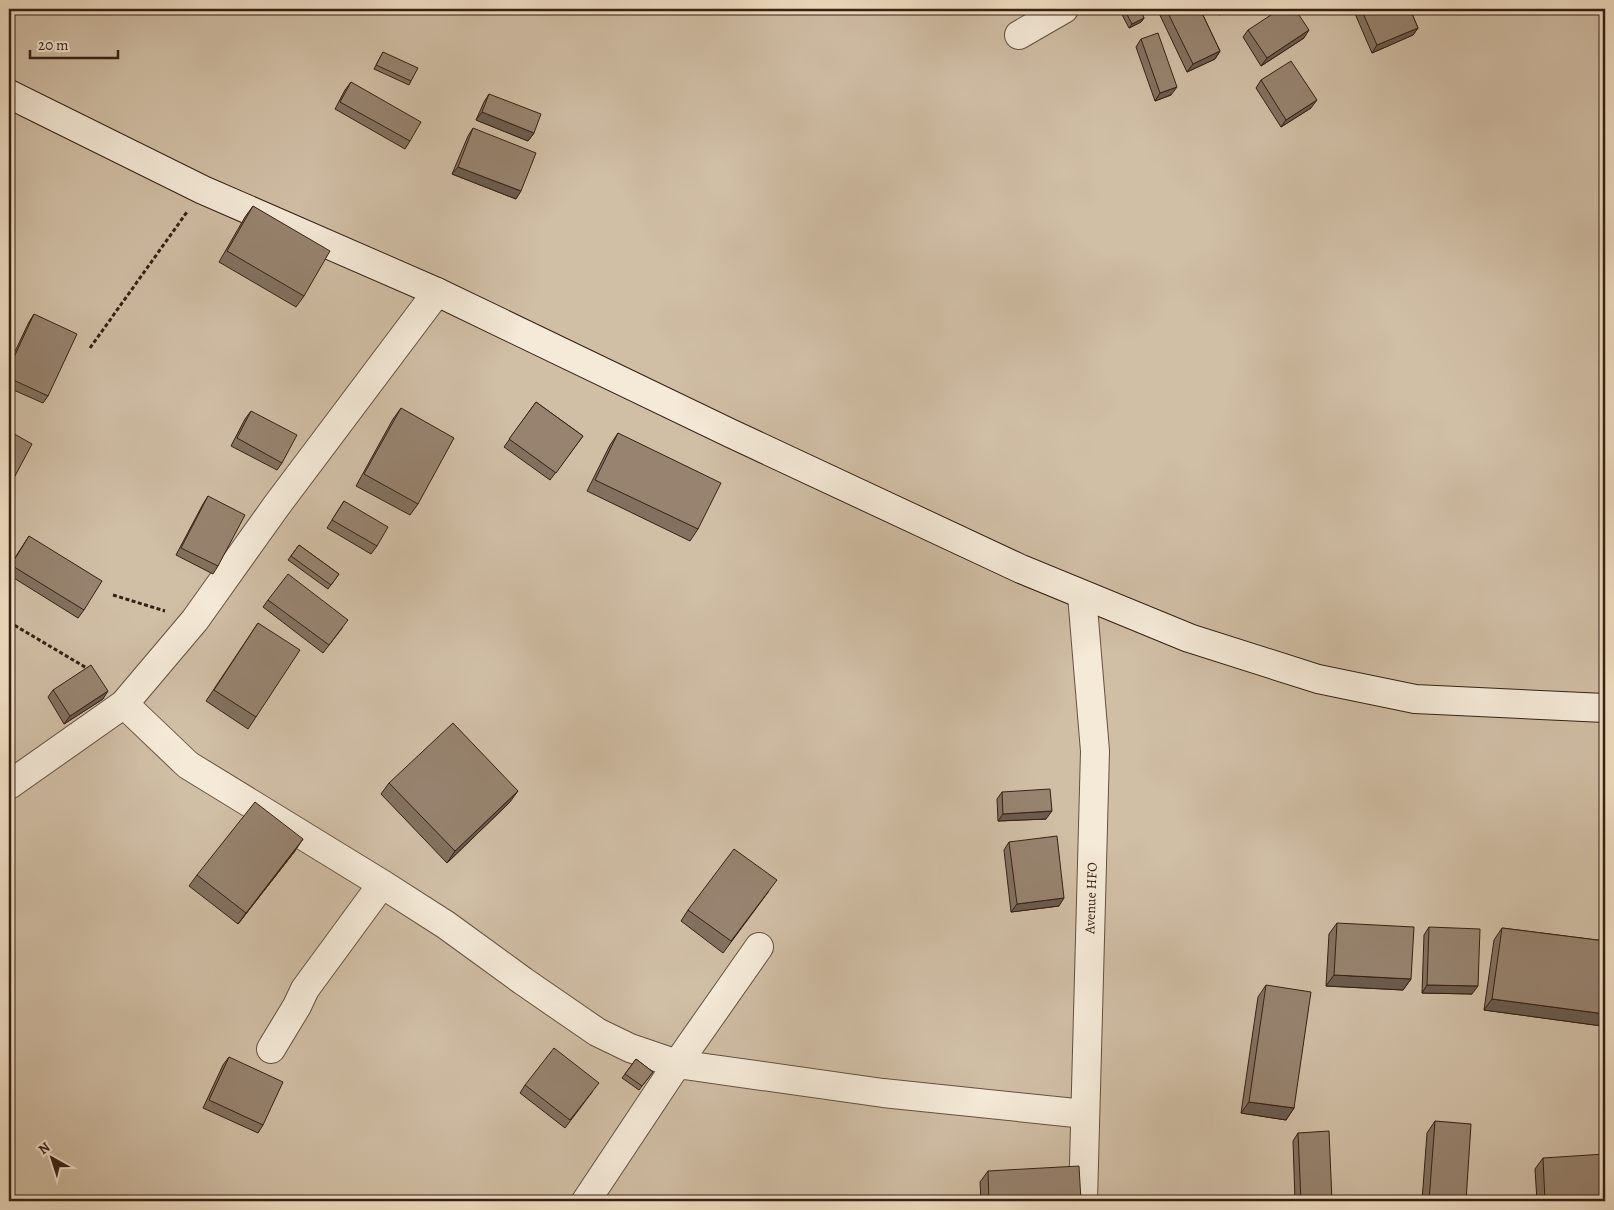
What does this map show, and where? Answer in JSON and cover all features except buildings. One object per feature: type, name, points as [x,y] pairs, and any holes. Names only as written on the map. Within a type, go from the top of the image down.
[{"type":"street","points":[[1019,35],[1064,9]]},
{"type":"street","points":[[9,94],[203,190],[436,292],[730,433],[1021,569],[1190,638],[1318,679],[1415,699],[1605,708]]},
{"type":"street","points":[[9,785],[124,704],[195,620],[277,505],[436,292]]},
{"type":"street","name":"Avenue HFO","points":[[1082,594],[1095,751],[1083,1201]]},
{"type":"street","points":[[124,704],[188,765],[382,884],[446,925],[597,1032],[630,1048],[677,1064],[883,1093],[1085,1114]]},
{"type":"street","points":[[271,1049],[305,989],[382,884]]},
{"type":"street","points":[[586,1201],[677,1064],[759,946]]},
{"type":"path","points":[[90,348],[203,190]]},
{"type":"path","points":[[114,595],[195,620]]},
{"type":"path","points":[[9,622],[93,672]]},
{"type":"shaded area","points":[[9,9],[1605,9],[1605,1201],[9,1201]]}]
